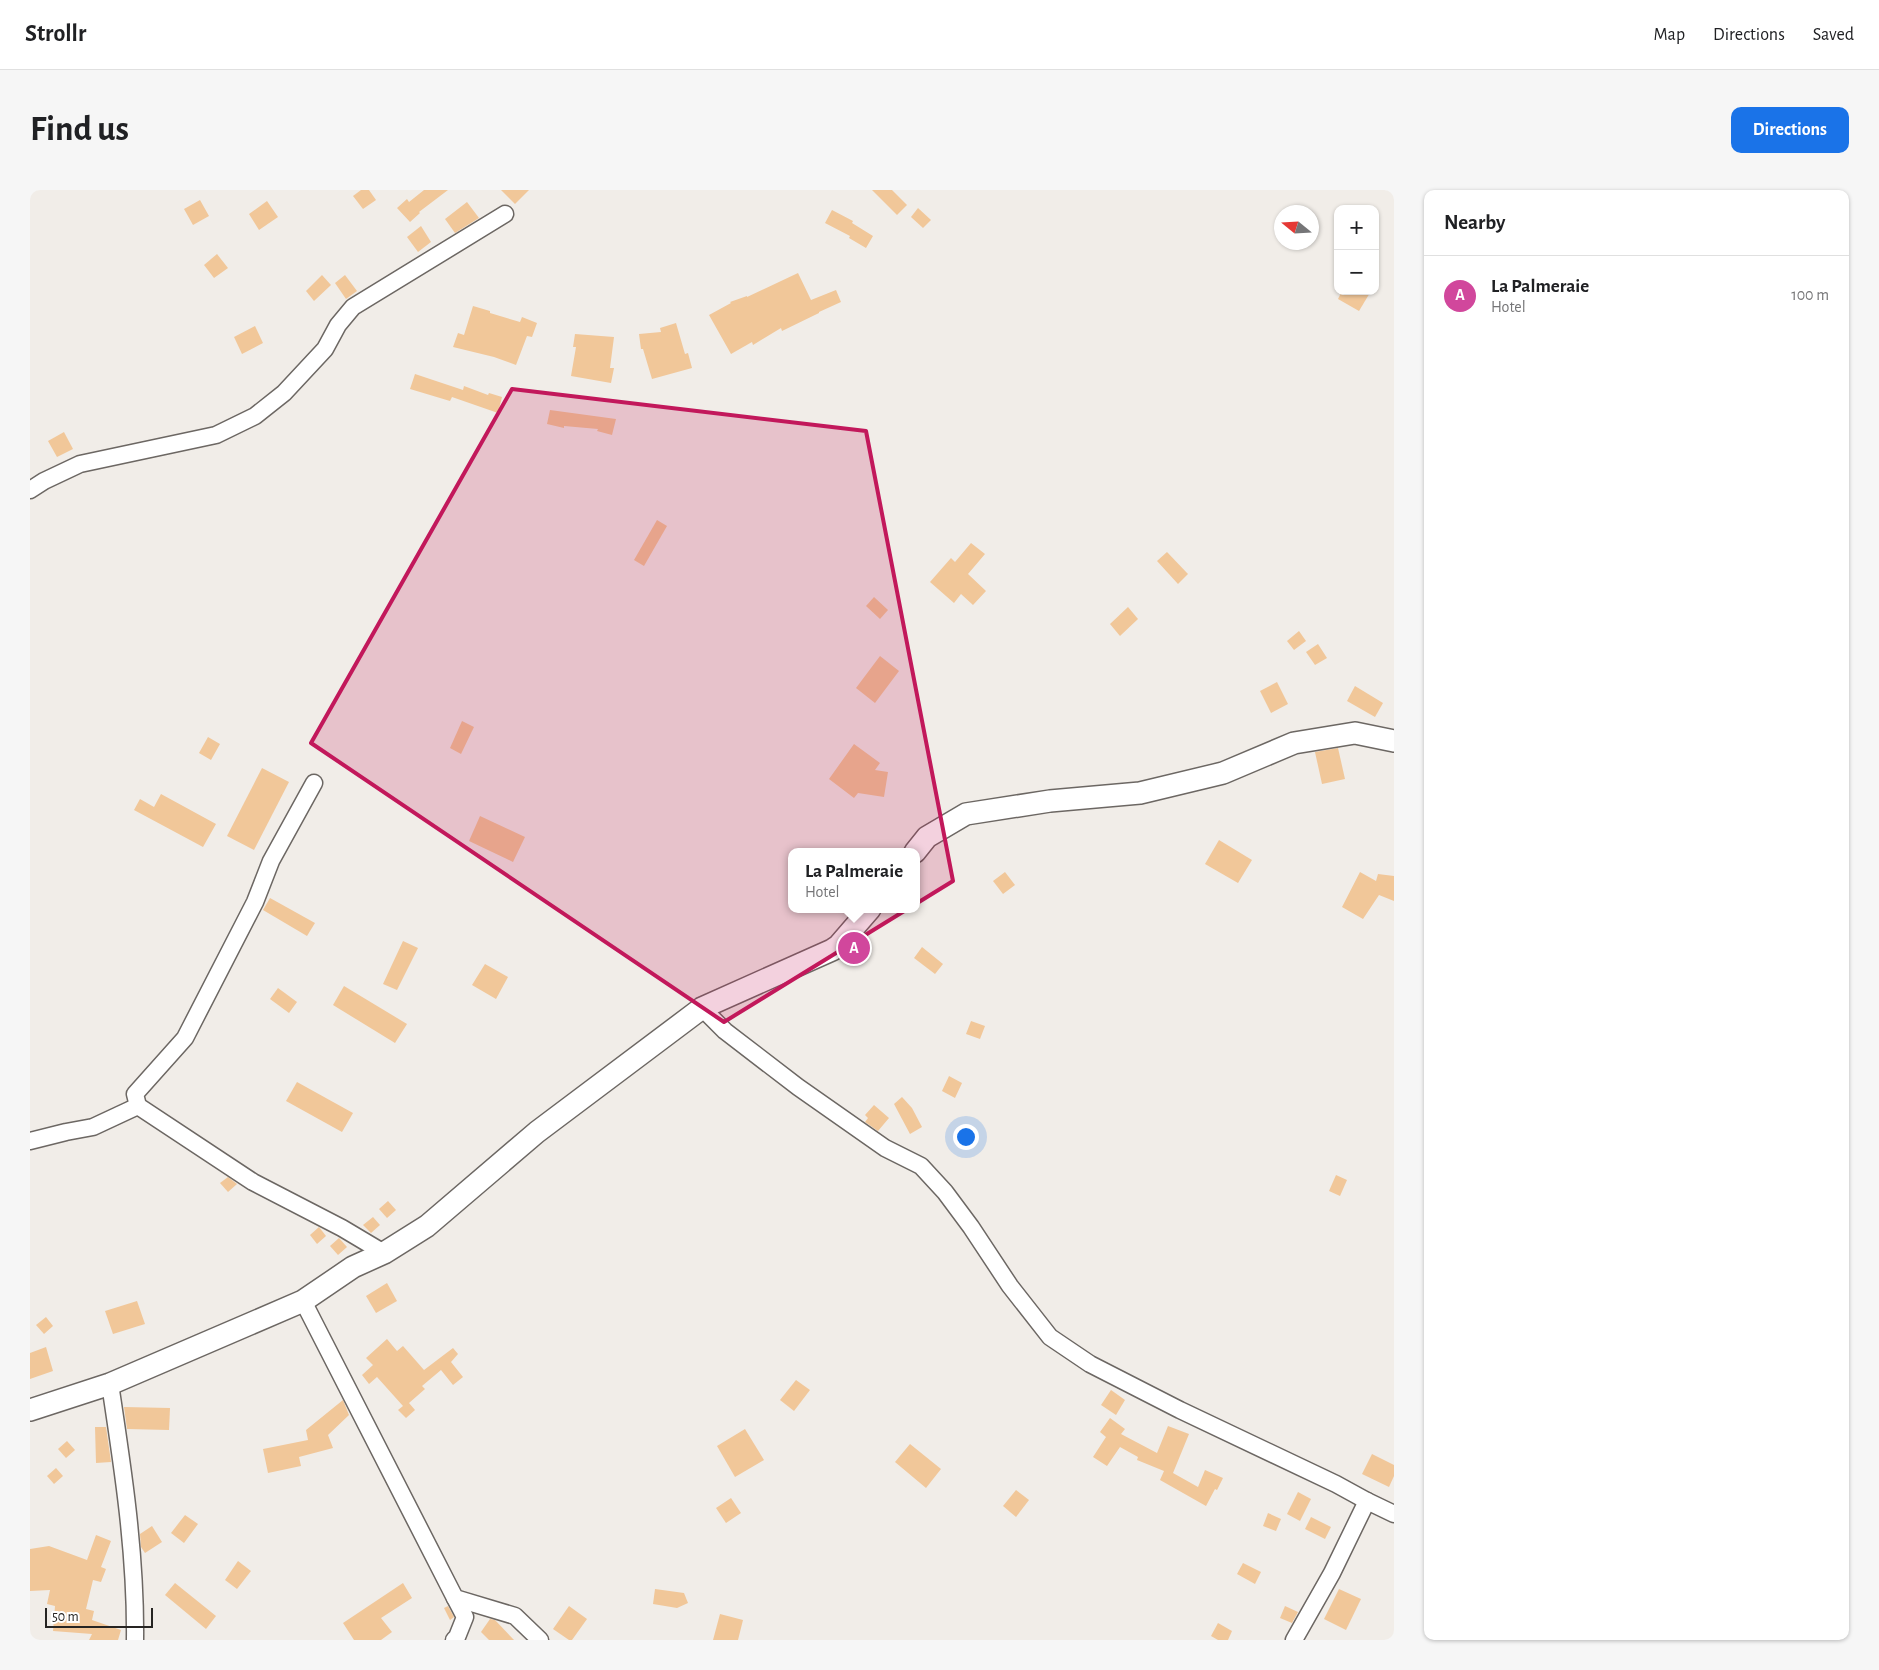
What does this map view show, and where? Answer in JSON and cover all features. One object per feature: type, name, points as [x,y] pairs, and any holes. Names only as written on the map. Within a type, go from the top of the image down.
[{"type":"street","points":[[30,490],[44,480],[80,464],[216,435],[255,416],[284,393],[325,349],[338,325],[353,307],[505,214]]},
{"type":"street","points":[[918,848],[927,837],[966,814],[1050,801],[1140,793],[1223,773],[1294,743],[1355,733],[1394,741]]},
{"type":"street","points":[[314,783],[271,861],[256,902],[185,1038],[135,1094],[138,1106],[253,1182],[342,1228],[384,1253]]},
{"type":"street","points":[[30,1410],[110,1384],[302,1301],[353,1268],[384,1253],[427,1226],[537,1132],[702,1008],[832,950],[838,946],[867,913]]},
{"type":"street","points":[[702,1008],[725,1031],[798,1087],[885,1148],[921,1166],[945,1192],[1010,1286],[1050,1337],[1090,1364],[1394,1514]]},
{"type":"street","points":[[30,1141],[93,1127],[138,1106]]},
{"type":"street","points":[[302,1301],[466,1617],[458,1637],[454,1640]]},
{"type":"street","points":[[110,1384],[129,1513],[136,1604],[135,1640]]},
{"type":"street","points":[[1294,1640],[1332,1573],[1367,1501]]},
{"type":"street","points":[[455,1598],[515,1616],[540,1640]]},
{"type":"highlighted area","points":[[512,389],[866,431],[953,881],[724,1022],[311,743]]},
{"type":"building","points":[[361,190],[369,190],[376,200],[363,209],[353,196]]},
{"type":"building","points":[[424,190],[448,190],[419,212],[410,222],[397,208],[407,199],[409,202]]},
{"type":"building","points":[[501,190],[529,190],[515,204]]},
{"type":"building","points":[[872,190],[892,190],[907,205],[897,215]]},
{"type":"building","points":[[200,200],[209,216],[193,225],[184,209]]},
{"type":"building","points":[[267,201],[278,217],[259,230],[249,214]]},
{"type":"building","points":[[467,202],[479,218],[455,233],[445,219]]},
{"type":"building","points":[[918,208],[931,220],[923,228],[911,217]]},
{"type":"building","points":[[832,210],[853,221],[852,223],[873,236],[866,248],[849,238],[850,236],[825,223]]},
{"type":"building","points":[[421,226],[431,242],[418,252],[407,237]]},
{"type":"building","points":[[217,254],[228,268],[214,278],[204,265]]},
{"type":"building","points":[[798,273],[811,300],[836,290],[841,302],[782,331],[781,328],[753,345],[752,342],[731,354],[709,315],[730,302],[747,297]]},
{"type":"building","points":[[322,275],[331,285],[314,301],[306,291]]},
{"type":"building","points":[[345,275],[357,291],[346,299],[335,283]]},
{"type":"building","points":[[1340,295],[1369,295],[1359,311],[1338,299]]},
{"type":"building","points":[[473,306],[520,322],[522,317],[537,323],[532,337],[527,336],[516,365],[494,357],[453,347],[458,333],[464,335]]},
{"type":"building","points":[[676,323],[685,354],[688,353],[692,368],[652,379],[643,349],[641,349],[639,334],[661,332],[660,328]]},
{"type":"building","points":[[255,326],[263,343],[242,354],[234,337]]},
{"type":"building","points":[[575,334],[614,337],[610,368],[614,368],[611,383],[571,376],[576,347],[573,347]]},
{"type":"building","points":[[415,374],[463,390],[464,386],[488,395],[489,393],[502,397],[498,413],[452,397],[450,401],[410,389]]},
{"type":"building","points":[[550,410],[616,419],[612,435],[597,431],[598,429],[564,426],[564,428],[547,424]]},
{"type":"building","points":[[64,432],[73,449],[57,457],[48,441]]},
{"type":"building","points":[[657,520],[667,526],[644,566],[634,560]]},
{"type":"building","points":[[971,543],[985,554],[968,574],[986,591],[973,605],[961,594],[954,603],[930,582],[951,558],[955,562]]},
{"type":"building","points":[[1167,552],[1188,574],[1178,584],[1157,561]]},
{"type":"building","points":[[874,597],[888,610],[880,619],[866,606]]},
{"type":"building","points":[[1128,607],[1138,619],[1120,636],[1110,624]]},
{"type":"building","points":[[1299,631],[1306,641],[1294,650],[1287,641]]},
{"type":"building","points":[[1318,644],[1327,658],[1315,665],[1306,652]]},
{"type":"building","points":[[880,656],[899,671],[875,703],[856,688]]},
{"type":"building","points":[[1277,682],[1288,704],[1271,713],[1260,691]]},
{"type":"building","points":[[1355,686],[1383,703],[1375,717],[1347,701]]},
{"type":"building","points":[[462,721],[474,727],[461,754],[450,748]]},
{"type":"building","points":[[208,737],[220,744],[211,760],[199,753]]},
{"type":"building","points":[[854,744],[880,763],[875,770],[888,772],[884,797],[858,793],[854,798],[829,779]]},
{"type":"building","points":[[1338,748],[1345,779],[1322,784],[1315,752]]},
{"type":"building","points":[[262,768],[289,782],[254,850],[227,836]]},
{"type":"building","points":[[161,794],[216,824],[203,847],[134,810],[140,799],[154,807]]},
{"type":"building","points":[[480,816],[525,837],[513,862],[469,841]]},
{"type":"building","points":[[1219,840],[1252,860],[1238,883],[1205,864]]},
{"type":"building","points":[[1005,872],[1015,885],[1003,894],[993,881]]},
{"type":"building","points":[[1360,872],[1376,881],[1378,874],[1394,876],[1394,901],[1379,895],[1363,919],[1342,907]]},
{"type":"building","points":[[270,898],[315,923],[307,936],[263,910]]},
{"type":"building","points":[[403,941],[418,948],[397,990],[383,984]]},
{"type":"building","points":[[922,947],[943,964],[935,974],[914,958]]},
{"type":"building","points":[[485,964],[508,977],[496,999],[472,985]]},
{"type":"building","points":[[344,986],[407,1024],[395,1043],[333,1005]]},
{"type":"building","points":[[278,988],[297,1002],[289,1013],[270,999]]},
{"type":"building","points":[[971,1021],[985,1026],[980,1039],[966,1034]]},
{"type":"building","points":[[949,1076],[962,1083],[955,1098],[942,1091]]},
{"type":"building","points":[[297,1082],[353,1113],[342,1132],[286,1101]]},
{"type":"building","points":[[902,1097],[912,1108],[922,1127],[910,1134],[894,1104]]},
{"type":"building","points":[[874,1105],[889,1118],[878,1131],[865,1122],[868,1118],[865,1115]]},
{"type":"building","points":[[1336,1175],[1347,1180],[1340,1196],[1329,1191]]},
{"type":"building","points":[[228,1177],[237,1184],[228,1192],[220,1183]]},
{"type":"building","points":[[388,1201],[396,1210],[387,1218],[379,1209]]},
{"type":"building","points":[[373,1217],[380,1225],[371,1233],[363,1225]]},
{"type":"building","points":[[319,1227],[326,1236],[317,1244],[310,1235]]},
{"type":"building","points":[[339,1238],[347,1247],[338,1255],[330,1246]]},
{"type":"building","points":[[387,1283],[397,1301],[376,1313],[366,1296]]},
{"type":"building","points":[[137,1301],[145,1324],[113,1334],[105,1311]]},
{"type":"building","points":[[46,1317],[53,1326],[44,1334],[36,1325]]},
{"type":"building","points":[[387,1339],[397,1351],[403,1346],[424,1370],[453,1348],[458,1354],[451,1362],[463,1377],[453,1385],[441,1370],[422,1386],[425,1389],[409,1403],[415,1410],[406,1418],[398,1410],[403,1406],[377,1377],[369,1384],[362,1375],[373,1365],[366,1358]]},
{"type":"building","points":[[46,1347],[53,1371],[30,1379],[30,1353]]},
{"type":"building","points":[[796,1380],[810,1390],[794,1411],[780,1400]]},
{"type":"building","points":[[1111,1390],[1125,1400],[1116,1415],[1101,1405]]},
{"type":"building","points":[[343,1400],[349,1415],[328,1435],[333,1448],[299,1457],[301,1466],[268,1473],[263,1449],[308,1440],[306,1430]]},
{"type":"building","points":[[124,1407],[170,1408],[169,1430],[127,1429]]},
{"type":"building","points":[[1110,1418],[1125,1429],[1121,1434],[1157,1453],[1168,1426],[1189,1434],[1173,1473],[1198,1487],[1205,1470],[1223,1478],[1206,1506],[1160,1480],[1164,1471],[1137,1460],[1138,1457],[1120,1447],[1107,1466],[1093,1457],[1106,1437],[1100,1432]]},
{"type":"building","points":[[95,1427],[106,1427],[111,1462],[96,1463]]},
{"type":"building","points":[[745,1429],[764,1460],[735,1477],[717,1446]]},
{"type":"building","points":[[67,1441],[75,1450],[66,1458],[58,1449]]},
{"type":"building","points":[[910,1444],[941,1469],[926,1488],[895,1462]]},
{"type":"building","points":[[1372,1454],[1394,1465],[1394,1476],[1389,1487],[1362,1474]]},
{"type":"building","points":[[56,1468],[63,1476],[54,1484],[47,1476]]},
{"type":"building","points":[[1016,1490],[1029,1500],[1016,1517],[1003,1506]]},
{"type":"building","points":[[1298,1492],[1311,1499],[1300,1521],[1287,1514]]},
{"type":"building","points":[[731,1498],[741,1513],[726,1523],[716,1508]]},
{"type":"building","points":[[1268,1513],[1281,1519],[1276,1531],[1263,1526]]},
{"type":"building","points":[[185,1515],[198,1524],[184,1543],[171,1533]]},
{"type":"building","points":[[1311,1517],[1331,1527],[1325,1539],[1305,1529]]},
{"type":"building","points":[[152,1526],[162,1542],[145,1553],[141,1547],[140,1534]]},
{"type":"building","points":[[96,1535],[111,1541],[101,1567],[106,1569],[101,1582],[93,1580],[86,1609],[94,1611],[92,1620],[121,1630],[118,1640],[89,1640],[92,1634],[53,1631],[55,1606],[47,1604],[50,1590],[30,1591],[30,1549],[49,1546],[87,1560]]},
{"type":"building","points":[[238,1561],[251,1571],[237,1589],[225,1580]]},
{"type":"building","points":[[1243,1563],[1261,1572],[1255,1584],[1237,1574]]},
{"type":"building","points":[[175,1583],[216,1616],[206,1629],[165,1595]]},
{"type":"building","points":[[403,1583],[412,1598],[381,1618],[392,1632],[381,1640],[354,1640],[343,1623]]},
{"type":"building","points":[[655,1589],[684,1593],[688,1603],[677,1608],[653,1604]]},
{"type":"building","points":[[1339,1589],[1361,1599],[1346,1630],[1324,1619]]},
{"type":"building","points":[[448,1606],[454,1617],[450,1620],[444,1608]]},
{"type":"building","points":[[569,1606],[587,1619],[572,1640],[569,1640],[553,1629]]},
{"type":"building","points":[[1285,1606],[1298,1612],[1292,1623],[1280,1618]]},
{"type":"building","points":[[720,1614],[743,1620],[738,1640],[713,1640]]},
{"type":"building","points":[[490,1619],[495,1620],[514,1640],[489,1640],[481,1632]]},
{"type":"building","points":[[1218,1623],[1232,1631],[1228,1640],[1218,1640],[1211,1636]]},
{"type":"place","name":"La Palmeraie","points":[[854,948]]}]
